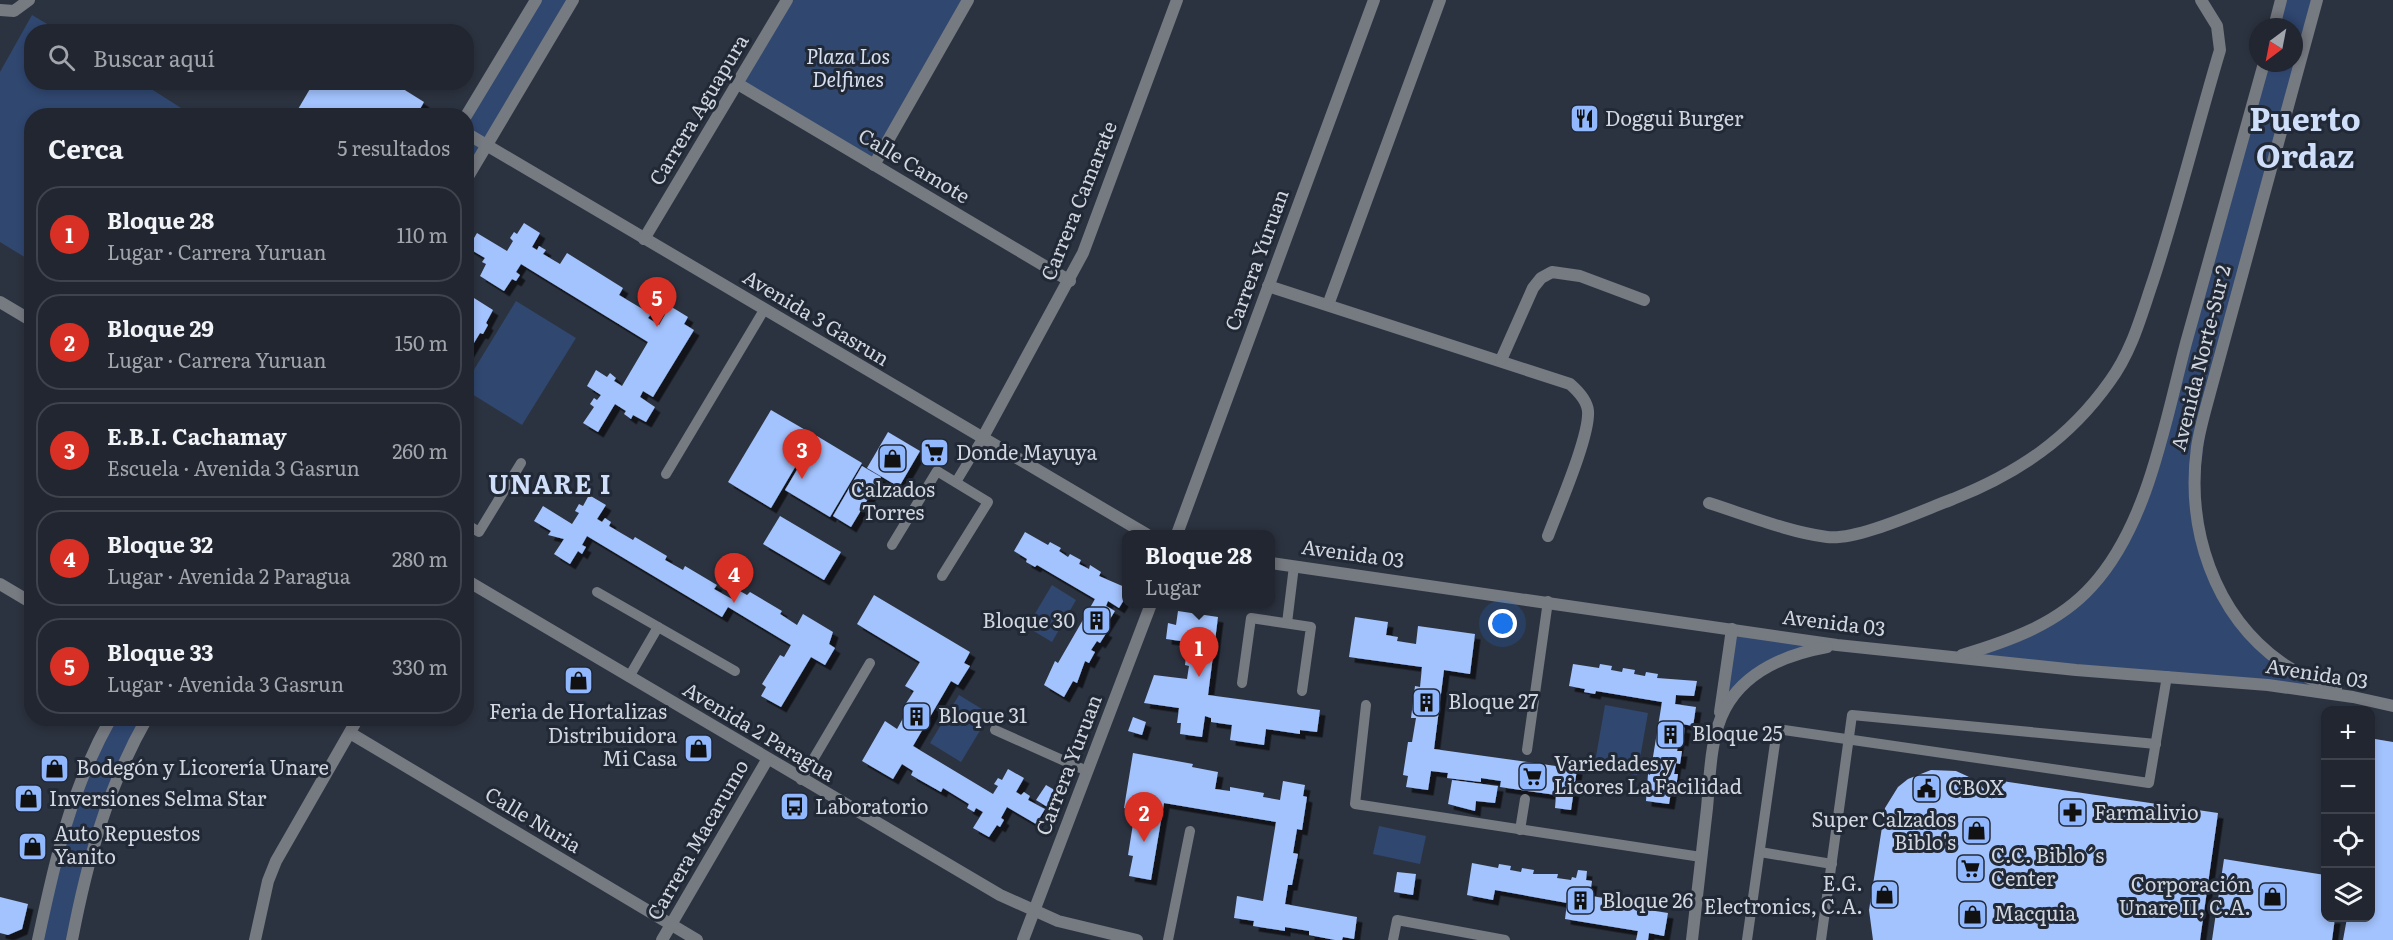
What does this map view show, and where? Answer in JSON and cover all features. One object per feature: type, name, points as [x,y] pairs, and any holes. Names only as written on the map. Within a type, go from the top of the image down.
[{"type":"street","points":[[0,10],[14,11],[29,0]]},
{"type":"street","points":[[471,108],[536,0]]},
{"type":"street","points":[[474,167],[573,0]]},
{"type":"street","name":"Carrera Aguapura","points":[[644,239],[787,0]]},
{"type":"street","points":[[874,165],[968,0]]},
{"type":"street","name":"Carrera Camarate","points":[[982,439],[1070,280],[1101,210],[1176,0]]},
{"type":"street","name":"Carrera Yuruan","points":[[1178,530],[1374,0]]},
{"type":"street","points":[[1328,305],[1440,0]]},
{"type":"street","points":[[1709,503],[1805,532],[1828,537],[1845,536],[1919,512],[2006,476],[2042,453],[2086,410],[2111,380],[2130,346],[2175,213],[2220,50],[2217,26],[2201,0]]},
{"type":"street","points":[[2276,18],[2281,0]]},
{"type":"street","name":"Avenida Norte-Sur 2","points":[[2317,0],[2197,446],[2195,511],[2208,566],[2230,609],[2245,628],[2282,663],[2312,680],[2353,697]]},
{"type":"street","name":"Avenida Norte-Sur 2","points":[[1956,657],[1998,644],[2051,620],[2092,587],[2133,528],[2262,72]]},
{"type":"street","name":"Calle Camote","points":[[738,84],[1070,280]]},
{"type":"street","name":"Avenida 3 Gasrun","points":[[474,138],[1139,530]]},
{"type":"street","points":[[1501,360],[1533,288],[1541,278],[1552,272],[1580,276],[1644,300]]},
{"type":"street","points":[[1268,286],[1570,384],[1583,397],[1588,411],[1585,434],[1548,536]]},
{"type":"street","points":[[0,302],[24,316]]},
{"type":"street","name":"Avenida 03","points":[[1275,564],[1548,601],[1838,645],[2268,685],[2353,697],[2393,706]]},
{"type":"street","points":[[0,584],[24,598]]},
{"type":"street","name":"Avenida 2 Paragua","points":[[474,585],[950,868],[1034,912],[1086,929],[1137,940]]},
{"type":"street","name":"Carrera Yuruan","points":[[1023,940],[1149,608]]},
{"type":"street","points":[[1692,940],[1732,628]]},
{"type":"street","points":[[1718,725],[1726,707],[1738,692],[1762,671],[1799,652],[1838,645]]},
{"type":"street","points":[[38,940],[58,843],[69,810],[107,726]]},
{"type":"street","points":[[72,940],[89,861],[110,795],[143,726]]},
{"type":"street","points":[[255,940],[268,882],[276,861],[354,726]]},
{"type":"street","name":"Calle Nuria","points":[[350,733],[697,940]]},
{"type":"street","name":"Carrera Macarumo","points":[[662,940],[767,760]]},
{"type":"lane","points":[[666,474],[764,310]]},
{"type":"lane","points":[[956,482],[982,439]]},
{"type":"lane","points":[[474,529],[479,532],[521,463]]},
{"type":"lane","points":[[892,545],[937,471],[956,482],[988,502],[942,576]]},
{"type":"lane","points":[[1287,623],[1294,566]]},
{"type":"lane","points":[[597,592],[735,671]]},
{"type":"lane","points":[[1527,750],[1548,601]]},
{"type":"lane","points":[[1242,683],[1251,618],[1311,627],[1302,691]]},
{"type":"lane","points":[[629,677],[658,627]]},
{"type":"lane","points":[[801,780],[870,663]]},
{"type":"lane","points":[[1747,940],[1777,729],[2149,783],[2168,676]]},
{"type":"lane","points":[[1366,705],[1355,804],[1701,857]]},
{"type":"lane","points":[[1821,940],[1852,715],[2156,744]]},
{"type":"lane","points":[[995,730],[1087,771]]},
{"type":"lane","points":[[1521,830],[1525,799]]},
{"type":"lane","points":[[1168,940],[1190,831]]},
{"type":"lane","points":[[1760,852],[1832,864]]},
{"type":"lane","points":[[1393,940],[1397,920],[1505,940]]},
{"type":"green space","points":[[536,0],[573,0],[474,168],[474,108],[472,108]]},
{"type":"green space","name":"Plaza Los Delfines","points":[[787,0],[968,0],[874,165],[738,84]]},
{"type":"green space","points":[[2281,0],[2317,0],[2303,51],[2303,18],[2276,18]]},
{"type":"green space","points":[[32,15],[47,24],[27,24]]},
{"type":"green space","points":[[24,29],[24,90],[153,90],[181,108],[24,108],[24,257],[0,242],[0,72]]},
{"type":"green space","points":[[2261,72],[2297,72],[2211,389],[2195,511],[2219,590],[2282,663],[2353,697],[1956,657],[1998,644],[2076,602],[2133,528]]},
{"type":"green space","points":[[516,301],[576,338],[522,425],[474,395],[474,370]]},
{"type":"green space","points":[[1052,585],[1076,600],[1052,642],[1027,627]]},
{"type":"green space","points":[[1732,629],[1837,645],[1778,661],[1726,707]]},
{"type":"green space","points":[[959,695],[990,714],[961,762],[930,743]]},
{"type":"green space","points":[[1605,705],[1648,713],[1637,775],[1594,768]]},
{"type":"green space","points":[[108,726],[143,726],[123,763],[72,940],[38,940],[58,843]]},
{"type":"green space","points":[[1379,826],[1426,836],[1420,864],[1373,854]]},
{"type":"building","points":[[309,90],[405,90],[424,102],[421,108],[299,108]]},
{"type":"building","points":[[524,223],[540,233],[532,247],[537,250],[539,246],[546,250],[543,254],[560,264],[567,253],[623,288],[619,295],[651,314],[648,318],[659,325],[670,306],[688,317],[684,324],[694,330],[653,397],[643,391],[640,397],[655,407],[646,422],[633,415],[631,419],[624,414],[626,411],[615,404],[598,432],[583,423],[594,407],[590,404],[594,398],[597,400],[601,395],[587,386],[596,370],[607,377],[610,373],[616,378],[614,381],[622,386],[648,342],[521,264],[516,272],[520,275],[516,281],[512,279],[504,291],[480,276],[486,264],[482,262],[485,258],[474,252],[474,238],[477,233],[507,251],[513,241],[510,238],[514,232],[517,234]]},
{"type":"building","points":[[474,298],[493,310],[483,334],[480,333],[474,343]]},
{"type":"building","points":[[771,410],[814,435],[771,508],[728,482]]},
{"type":"building","points":[[888,432],[920,451],[899,487],[867,468]]},
{"type":"building","points":[[817,436],[862,463],[830,517],[785,490]]},
{"type":"building","points":[[862,466],[881,477],[851,527],[833,516]]},
{"type":"building","points":[[589,495],[606,505],[597,519],[602,522],[605,518],[611,522],[609,526],[633,540],[635,537],[667,556],[665,560],[683,570],[685,566],[717,585],[714,589],[732,599],[738,590],[747,595],[750,592],[782,611],[780,614],[797,625],[803,614],[833,632],[829,644],[835,648],[825,665],[811,657],[781,707],[761,696],[766,687],[762,684],[780,655],[784,657],[791,645],[728,607],[722,617],[587,536],[582,545],[586,547],[582,554],[578,551],[570,564],[554,554],[564,539],[548,535],[551,531],[534,521],[543,506],[572,524],[579,513],[575,511],[579,504],[583,506]]},
{"type":"building","points":[[780,516],[841,552],[824,580],[763,544]]},
{"type":"building","name":"Bloque 30","points":[[1025,532],[1048,545],[1050,542],[1061,548],[1059,551],[1068,557],[1070,554],[1081,560],[1079,564],[1089,569],[1090,565],[1101,572],[1099,576],[1122,586],[1122,603],[1119,608],[1108,601],[1106,606],[1115,611],[1103,630],[1107,632],[1100,643],[1097,641],[1091,650],[1095,652],[1089,663],[1085,661],[1077,683],[1073,681],[1064,697],[1044,685],[1055,661],[1058,663],[1095,599],[1037,565],[1035,567],[1026,562],[1027,559],[1014,551]]},
{"type":"building","name":"Bloque 31","points":[[874,595],[970,652],[964,663],[970,666],[958,685],[951,681],[913,746],[993,794],[998,786],[994,784],[998,778],[1002,780],[1008,769],[1024,778],[1016,792],[1021,795],[1024,792],[1030,796],[1028,800],[1045,809],[1036,824],[1007,807],[1001,818],[1004,820],[1000,827],[997,825],[989,837],[973,828],[983,812],[976,808],[974,812],[967,808],[969,804],[943,788],[941,792],[911,775],[913,771],[902,764],[893,779],[862,761],[885,721],[897,729],[907,711],[903,708],[914,691],[905,686],[920,662],[857,624]]},
{"type":"building","points":[[1178,611],[1218,617],[1208,695],[1320,710],[1317,732],[1300,730],[1300,734],[1266,729],[1264,745],[1230,740],[1232,725],[1211,722],[1211,718],[1205,716],[1202,737],[1180,734],[1181,723],[1177,723],[1179,708],[1144,703],[1154,675],[1187,679],[1189,666],[1185,665],[1188,642],[1166,639],[1168,623],[1176,625]]},
{"type":"building","name":"Bloque 27","points":[[1355,617],[1388,622],[1386,635],[1398,637],[1397,641],[1416,644],[1418,626],[1475,634],[1470,674],[1444,670],[1434,749],[1577,769],[1571,810],[1555,808],[1556,795],[1500,787],[1501,781],[1481,778],[1481,782],[1447,778],[1448,773],[1431,771],[1428,790],[1406,787],[1408,776],[1403,775],[1408,742],[1412,742],[1416,718],[1411,718],[1415,686],[1420,687],[1422,667],[1349,657]]},
{"type":"building","name":"Bloque 25","points":[[1573,664],[1599,668],[1600,664],[1612,666],[1611,670],[1622,672],[1623,668],[1635,670],[1634,674],[1645,676],[1646,672],[1658,674],[1657,678],[1697,681],[1694,696],[1676,695],[1675,704],[1696,707],[1693,726],[1682,724],[1681,727],[1685,728],[1683,741],[1679,740],[1677,751],[1682,751],[1680,764],[1676,763],[1674,774],[1678,774],[1676,787],[1672,786],[1669,804],[1646,801],[1648,774],[1650,775],[1662,702],[1596,691],[1595,694],[1584,692],[1585,689],[1569,686]]},
{"type":"building","points":[[1133,717],[1146,722],[1142,735],[1128,731]]},
{"type":"building","points":[[2375,739],[2393,742],[2393,940],[2343,940],[2346,922],[2375,922]]},
{"type":"building","points":[[1133,753],[1193,764],[1192,767],[1218,772],[1215,789],[1230,791],[1230,787],[1264,793],[1263,797],[1280,800],[1283,781],[1305,785],[1303,796],[1307,797],[1302,830],[1297,829],[1293,853],[1298,854],[1292,885],[1288,885],[1285,904],[1357,917],[1354,939],[1343,937],[1342,940],[1335,940],[1309,935],[1309,931],[1285,927],[1285,931],[1253,926],[1254,921],[1234,918],[1237,896],[1263,901],[1276,822],[1164,803],[1151,880],[1129,876],[1133,856],[1128,855],[1133,824],[1138,824],[1140,811],[1124,808]]},
{"type":"building","points":[[1931,770],[1956,771],[1967,776],[1978,782],[1992,799],[1995,780],[2218,813],[2200,940],[1873,940],[1869,910],[1885,808],[1898,787],[1908,779]]},
{"type":"building","points":[[1452,780],[1498,786],[1495,803],[1476,801],[1475,811],[1448,804]]},
{"type":"building","points":[[1046,785],[1058,792],[1049,808],[1036,800]]},
{"type":"building","name":"Corporación Unare II, C.A.","points":[[2224,859],[2321,874],[2321,922],[2334,922],[2332,940],[2212,940]]},
{"type":"building","name":"Bloque 26","points":[[1472,863],[1498,868],[1499,864],[1511,866],[1510,870],[1521,872],[1522,868],[1534,870],[1533,874],[1558,874],[1557,878],[1571,880],[1572,877],[1576,878],[1578,870],[1587,871],[1586,880],[1592,881],[1590,894],[1577,892],[1575,897],[1591,900],[1591,896],[1604,898],[1603,902],[1614,904],[1615,900],[1637,908],[1638,904],[1650,906],[1649,910],[1668,913],[1664,936],[1649,933],[1648,940],[1636,940],[1638,931],[1565,919],[1567,903],[1495,890],[1493,900],[1467,895]]},
{"type":"building","points":[[1397,872],[1416,874],[1413,895],[1394,892]]},
{"type":"building","points":[[0,897],[28,904],[22,929],[8,935],[0,933]]},
{"type":"place","name":"Doggui Burger","points":[[1584,119]]},
{"type":"place","name":"Bloque 33","points":[[657,327]]},
{"type":"place","name":"Donde Mayuya","points":[[935,453]]},
{"type":"place","name":"Calzados Torres","points":[[893,459]]},
{"type":"place","name":"E.B.I. Cachamay","points":[[802,479]]},
{"type":"place","name":"Bloque 32","points":[[734,603]]},
{"type":"place","name":"Bloque 30","points":[[1096,621]]},
{"type":"place","name":"Bloque 28","points":[[1199,677]]},
{"type":"place","name":"Feria de Hortalizas","points":[[578,681]]},
{"type":"place","name":"Bloque 27","points":[[1427,702]]},
{"type":"place","name":"Bloque 31","points":[[917,716]]},
{"type":"place","name":"Bloque 25","points":[[1671,734]]},
{"type":"place","name":"Distribuidora Mi Casa","points":[[698,748]]},
{"type":"place","name":"Bodegón y Licorería Unare","points":[[55,768]]},
{"type":"place","name":"Variedades y Licores La Facilidad","points":[[1533,776]]},
{"type":"place","name":"CBOX","points":[[1927,788]]},
{"type":"place","name":"Inversiones Selma Star","points":[[28,799]]},
{"type":"place","name":"Laboratorio","points":[[794,807]]},
{"type":"place","name":"Farmalivio","points":[[2073,813]]},
{"type":"place","name":"Super Calzados Biblo's","points":[[1977,831]]},
{"type":"place","name":"Bloque 29","points":[[1144,842]]},
{"type":"place","name":"Auto Repuestos Yanito","points":[[33,846]]},
{"type":"place","name":"C.C. Biblo´s Center","points":[[1970,868]]},
{"type":"place","name":"E.G. Electronics, C.A.","points":[[1884,895]]},
{"type":"place","name":"Corporación Unare II, C.A.","points":[[2272,896]]},
{"type":"place","name":"Bloque 26","points":[[1581,901]]},
{"type":"place","name":"Macquia","points":[[1973,914]]},
{"type":"district","name":"Puerto Ordaz","points":[[2305,138]]},
{"type":"district","name":"UNARE I","points":[[550,485]]}]
